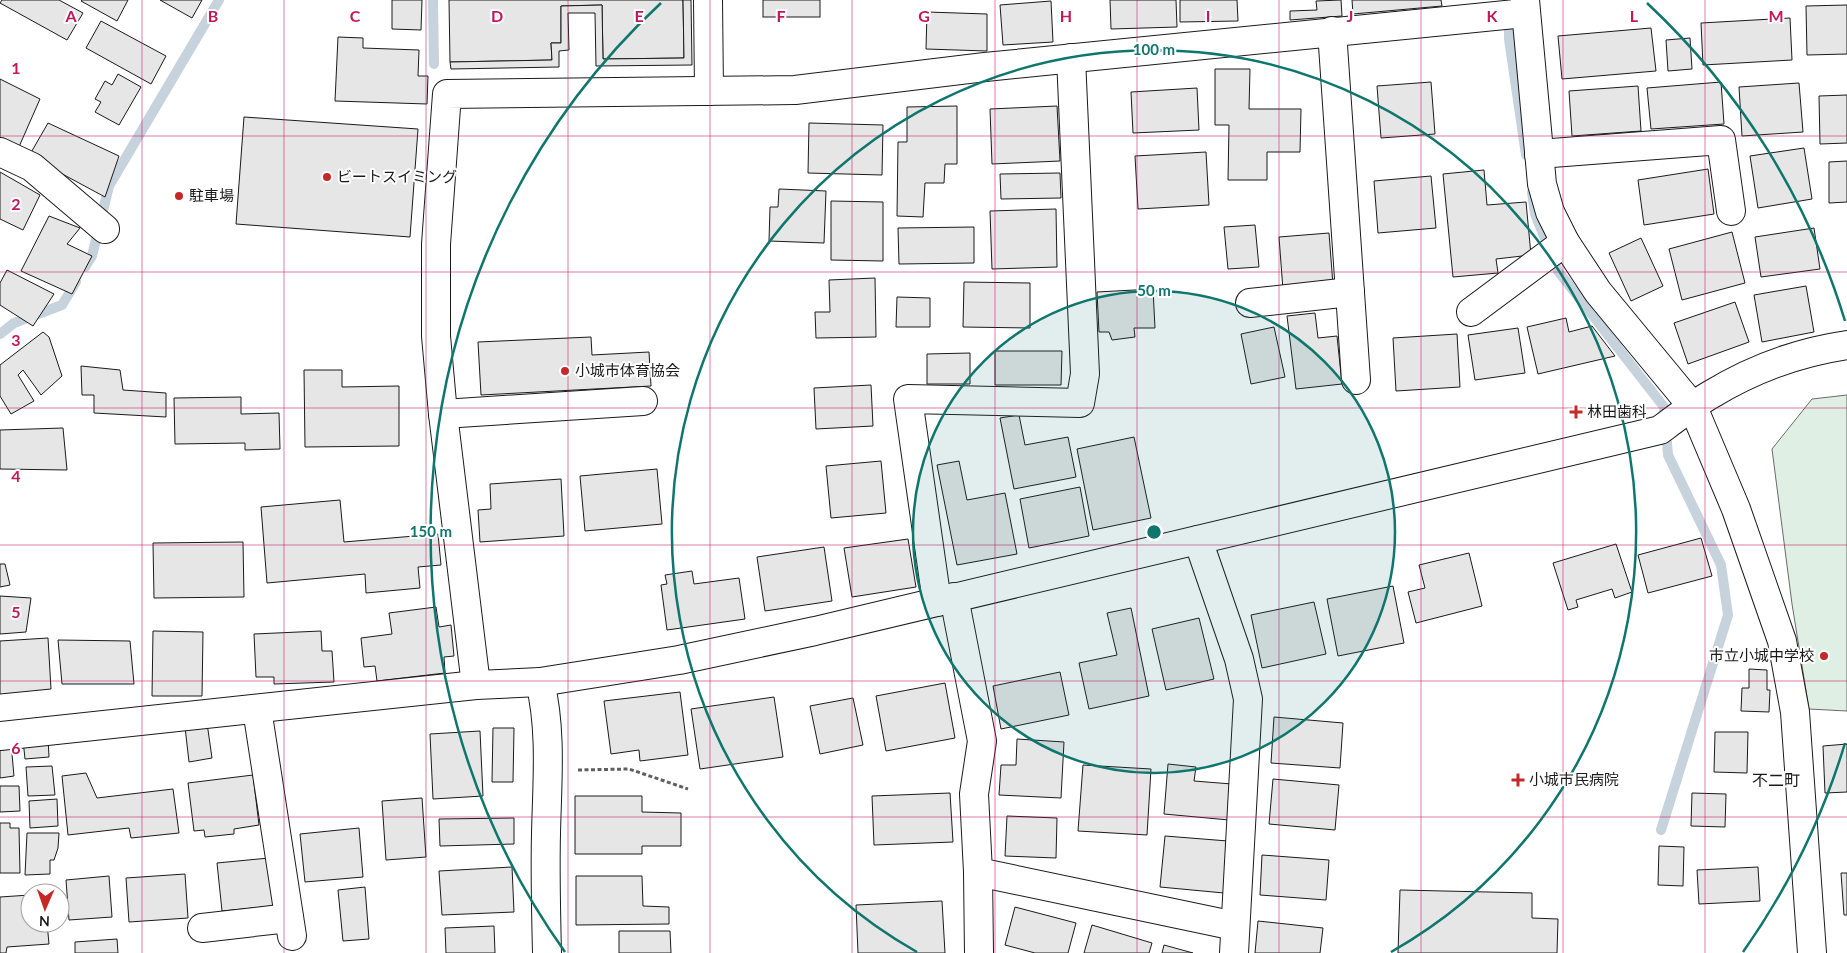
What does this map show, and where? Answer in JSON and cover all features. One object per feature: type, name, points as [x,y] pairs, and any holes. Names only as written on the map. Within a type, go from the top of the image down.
[{"type":"street","points":[[708,0],[709,91]]},
{"type":"street","points":[[476,685],[443,414],[436,336],[436,244],[447,94],[795,90],[898,76],[1332,31],[1516,9],[1542,184],[1550,212],[1565,242],[1736,509],[1782,641],[1794,712],[1812,953]]},
{"type":"street","points":[[1332,31],[1356,380]]},
{"type":"street","points":[[978,953],[978,872],[974,794],[982,741],[945,600],[908,400],[1080,403],[1085,374],[1071,58]]},
{"type":"street","points":[[1539,154],[1722,140],[1731,212]]},
{"type":"street","points":[[0,152],[32,167],[105,228]]},
{"type":"street","points":[[1471,312],[1565,242]]},
{"type":"street","points":[[1250,303],[1350,292]]},
{"type":"street","points":[[0,736],[476,685],[540,682],[679,660],[815,631],[1198,540],[1676,418],[1711,394],[1770,365],[1832,347],[1847,345]]},
{"type":"street","points":[[443,414],[643,402]]},
{"type":"street","points":[[1198,540],[1239,659],[1248,699],[1234,953]]},
{"type":"street","points":[[540,682],[545,704],[548,770],[546,855],[547,953]]},
{"type":"street","points":[[202,928],[290,927],[257,709]]},
{"type":"street","points":[[978,872],[1235,926]]},
{"type":"path","points":[[548,770],[629,769],[688,789]]},
{"type":"green space","name":"市立小城中学校","points":[[1847,395],[1847,711],[1809,709],[1792,604],[1772,449],[1812,399]]},
{"type":"building","points":[[2,0],[59,0],[83,13],[67,40],[0,3]]},
{"type":"building","points":[[82,0],[128,0],[117,21]]},
{"type":"building","points":[[160,0],[202,0],[192,18]]},
{"type":"building","points":[[392,0],[422,0],[421,30],[392,29]]},
{"type":"building","points":[[449,0],[683,0],[684,58],[603,59],[602,5],[561,6],[561,43],[551,43],[552,60],[450,62]]},
{"type":"building","points":[[683,0],[691,0],[692,65],[596,66],[595,13],[568,13],[569,50],[559,51],[559,67],[451,69],[450,62],[552,60],[551,43],[561,43],[561,6],[602,5],[603,59],[684,58]]},
{"type":"building","points":[[763,0],[820,0],[820,17],[763,17]]},
{"type":"building","points":[[1110,0],[1176,0],[1177,27],[1111,29]]},
{"type":"building","points":[[1180,0],[1237,0],[1238,21],[1180,22]]},
{"type":"building","points":[[1341,0],[1342,16],[1290,20],[1290,11],[1317,10],[1316,1]]},
{"type":"building","points":[[1352,0],[1441,0],[1442,6],[1353,14]]},
{"type":"building","points":[[1051,1],[1053,42],[1003,45],[1000,5]]},
{"type":"building","points":[[1847,5],[1847,54],[1807,55],[1806,6]]},
{"type":"building","points":[[927,12],[987,14],[987,51],[926,49]]},
{"type":"building","points":[[1790,18],[1792,60],[1703,65],[1701,23]]},
{"type":"building","points":[[101,21],[166,56],[151,84],[86,48]]},
{"type":"building","points":[[1651,28],[1656,71],[1562,79],[1558,36]]},
{"type":"building","points":[[338,37],[363,38],[363,48],[419,50],[418,76],[428,76],[427,104],[335,101]]},
{"type":"building","points":[[1690,38],[1692,69],[1668,71],[1666,40]]},
{"type":"building","points":[[1215,69],[1250,69],[1249,109],[1301,109],[1300,152],[1267,152],[1267,180],[1228,180],[1229,125],[1215,125]]},
{"type":"building","points":[[118,74],[141,87],[119,125],[95,112],[101,102],[95,99],[105,81],[112,85]]},
{"type":"building","points":[[0,79],[40,99],[18,149],[0,141]]},
{"type":"building","points":[[1431,82],[1435,134],[1381,138],[1377,86]]},
{"type":"building","points":[[1721,82],[1724,124],[1651,129],[1647,88]]},
{"type":"building","points":[[1799,83],[1803,132],[1742,136],[1739,87]]},
{"type":"building","points":[[1638,86],[1641,131],[1572,136],[1569,91]]},
{"type":"building","points":[[1197,88],[1199,130],[1133,133],[1131,92]]},
{"type":"building","points":[[1847,95],[1847,143],[1820,144],[1819,96]]},
{"type":"building","points":[[957,106],[957,164],[945,164],[944,183],[925,183],[923,217],[897,216],[898,142],[907,142],[907,107]]},
{"type":"building","points":[[1057,106],[1060,161],[992,164],[990,109]]},
{"type":"building","name":"ビートスイミング","points":[[244,117],[418,129],[410,237],[236,224]]},
{"type":"building","points":[[48,123],[119,156],[105,197],[29,156]]},
{"type":"building","points":[[809,123],[883,125],[882,175],[808,173]]},
{"type":"building","points":[[1804,148],[1812,199],[1758,208],[1750,156]]},
{"type":"building","points":[[1206,152],[1209,205],[1138,209],[1135,156]]},
{"type":"building","points":[[1847,161],[1847,202],[1829,203],[1829,162]]},
{"type":"building","points":[[1708,169],[1714,214],[1644,225],[1638,180]]},
{"type":"building","points":[[1484,170],[1487,205],[1526,202],[1531,255],[1496,259],[1498,273],[1453,277],[1443,174]]},
{"type":"building","points":[[0,172],[40,195],[23,230],[0,219]]},
{"type":"building","points":[[1060,173],[1061,198],[1001,199],[1000,174]]},
{"type":"building","points":[[1431,176],[1436,228],[1378,233],[1374,181]]},
{"type":"building","points":[[779,189],[826,191],[824,243],[769,241],[770,207],[778,207]]},
{"type":"building","points":[[831,201],[883,202],[883,261],[831,260]]},
{"type":"building","points":[[1056,209],[1057,267],[992,269],[990,211]]},
{"type":"building","points":[[49,216],[80,228],[67,244],[92,256],[72,294],[21,271]]},
{"type":"building","points":[[1255,225],[1259,267],[1228,269],[1224,227]]},
{"type":"building","points":[[974,227],[974,263],[899,264],[898,228]]},
{"type":"building","points":[[1814,228],[1820,269],[1761,277],[1755,237]]},
{"type":"building","points":[[1732,232],[1745,283],[1682,300],[1669,249]]},
{"type":"building","points":[[1329,233],[1333,285],[1283,290],[1279,237]]},
{"type":"building","points":[[1641,238],[1663,286],[1631,301],[1609,253]]},
{"type":"building","points":[[7,270],[54,294],[33,326],[0,305],[0,283]]},
{"type":"building","points":[[875,278],[876,337],[816,338],[815,312],[830,312],[829,280]]},
{"type":"building","points":[[964,282],[1030,283],[1030,328],[963,327]]},
{"type":"building","points":[[1806,286],[1814,332],[1762,342],[1754,295]]},
{"type":"building","points":[[1153,289],[1155,328],[1134,328],[1135,337],[1112,340],[1109,332],[1099,332],[1097,292]]},
{"type":"building","points":[[897,297],[930,298],[930,327],[896,327]]},
{"type":"building","points":[[1735,302],[1749,342],[1688,364],[1674,323]]},
{"type":"building","points":[[1315,313],[1318,338],[1337,336],[1342,384],[1296,389],[1287,316]]},
{"type":"building","points":[[1566,318],[1569,332],[1592,326],[1615,356],[1538,374],[1527,327]]},
{"type":"building","points":[[1274,327],[1285,377],[1251,384],[1241,334]]},
{"type":"building","points":[[1518,328],[1525,373],[1475,380],[1468,335]]},
{"type":"building","points":[[43,332],[49,337],[62,376],[41,395],[23,370],[18,375],[34,401],[11,414],[0,396],[0,365]]},
{"type":"building","points":[[1457,334],[1460,387],[1396,391],[1393,338]]},
{"type":"building","name":"小城市体育協会","points":[[591,337],[592,355],[649,352],[651,386],[481,395],[478,342]]},
{"type":"building","points":[[995,351],[1062,351],[1061,385],[995,385]]},
{"type":"building","points":[[970,353],[970,384],[927,384],[927,354]]},
{"type":"building","points":[[81,366],[120,370],[123,390],[166,393],[166,417],[94,413],[94,395],[82,395]]},
{"type":"building","points":[[304,370],[342,370],[342,387],[399,386],[399,446],[305,447]]},
{"type":"building","points":[[871,385],[873,426],[816,429],[814,388]]},
{"type":"building","points":[[241,397],[241,414],[279,413],[280,449],[245,450],[245,443],[175,444],[174,398]]},
{"type":"building","points":[[1019,415],[1025,445],[1068,437],[1076,477],[1014,489],[1000,418]]},
{"type":"building","points":[[63,428],[67,470],[0,469],[0,430]]},
{"type":"building","points":[[1134,437],[1151,518],[1093,530],[1077,449]]},
{"type":"building","points":[[881,461],[886,513],[831,518],[826,466]]},
{"type":"building","points":[[959,461],[967,500],[1005,493],[1017,554],[957,565],[937,465]]},
{"type":"building","points":[[657,469],[662,524],[585,531],[580,476]]},
{"type":"building","points":[[561,479],[564,536],[480,542],[478,510],[491,509],[490,484]]},
{"type":"building","points":[[1080,487],[1089,536],[1029,548],[1020,499]]},
{"type":"building","points":[[340,500],[344,542],[438,534],[441,565],[418,567],[420,588],[366,593],[365,574],[267,583],[261,507]]},
{"type":"building","points":[[1701,538],[1712,576],[1648,593],[1638,555]]},
{"type":"building","points":[[908,539],[916,587],[852,597],[844,548]]},
{"type":"building","points":[[243,542],[244,597],[154,598],[153,543]]},
{"type":"building","points":[[1616,544],[1632,592],[1615,598],[1612,589],[1576,600],[1578,607],[1568,610],[1553,563]]},
{"type":"building","points":[[824,547],[832,601],[765,611],[757,557]]},
{"type":"building","points":[[1469,553],[1482,606],[1416,623],[1408,592],[1425,588],[1419,565]]},
{"type":"building","points":[[0,564],[5,564],[10,585],[0,587]]},
{"type":"building","points":[[692,571],[694,584],[739,578],[745,619],[667,630],[661,585],[667,584],[665,575]]},
{"type":"building","points":[[1393,586],[1404,643],[1338,656],[1327,599]]},
{"type":"building","points":[[0,596],[31,598],[26,632],[0,634]]},
{"type":"building","points":[[1314,602],[1326,654],[1262,668],[1251,615]]},
{"type":"building","points":[[436,607],[439,627],[451,625],[454,656],[444,657],[445,673],[377,681],[375,666],[364,667],[361,638],[392,634],[389,613]]},
{"type":"building","points":[[1131,608],[1149,696],[1089,709],[1079,663],[1117,655],[1107,613]]},
{"type":"building","points":[[1199,618],[1214,679],[1166,690],[1152,629]]},
{"type":"building","points":[[153,631],[203,632],[202,696],[152,696]]},
{"type":"building","points":[[321,631],[322,651],[332,651],[334,682],[274,684],[274,677],[256,677],[254,634]]},
{"type":"building","points":[[48,638],[51,689],[0,694],[0,641]]},
{"type":"building","points":[[58,640],[130,641],[134,684],[62,684]]},
{"type":"building","points":[[1749,669],[1767,670],[1767,690],[1770,690],[1769,712],[1741,711],[1742,688],[1749,688]]},
{"type":"building","points":[[1060,672],[1069,715],[1001,729],[993,686]]},
{"type":"building","points":[[945,683],[955,738],[886,751],[876,696]]},
{"type":"building","points":[[680,692],[688,755],[640,761],[639,750],[611,754],[604,701]]},
{"type":"building","points":[[774,697],[783,757],[700,769],[691,709]]},
{"type":"building","points":[[853,698],[863,745],[820,754],[810,706]]},
{"type":"building","points":[[1274,717],[1343,723],[1340,768],[1271,763]]},
{"type":"building","points":[[207,723],[212,758],[189,762],[185,727]]},
{"type":"building","points":[[493,728],[514,728],[513,782],[492,782]]},
{"type":"building","points":[[480,731],[483,796],[433,799],[430,734]]},
{"type":"building","points":[[1715,732],[1748,732],[1747,773],[1714,772]]},
{"type":"building","points":[[48,738],[49,757],[25,759],[23,740]]},
{"type":"building","points":[[1017,739],[1064,742],[1061,798],[999,795],[1001,765],[1016,765]]},
{"type":"building","points":[[11,743],[14,776],[0,778],[0,744]]},
{"type":"building","points":[[1847,744],[1847,792],[1825,793],[1823,746]]},
{"type":"building","points":[[1168,764],[1196,767],[1194,781],[1232,784],[1229,820],[1164,814]]},
{"type":"building","points":[[1083,765],[1151,769],[1147,835],[1078,831]]},
{"type":"building","points":[[52,766],[55,795],[28,796],[26,767]]},
{"type":"building","points":[[86,773],[97,798],[173,789],[179,833],[131,838],[129,828],[68,835],[62,776]]},
{"type":"building","points":[[253,775],[259,825],[234,829],[234,834],[205,837],[204,830],[194,831],[188,783]]},
{"type":"building","points":[[1273,779],[1339,785],[1335,830],[1269,824]]},
{"type":"building","points":[[0,786],[19,786],[20,811],[0,812]]},
{"type":"building","points":[[950,793],[953,842],[874,845],[872,796]]},
{"type":"building","points":[[1692,793],[1726,794],[1725,827],[1691,826]]},
{"type":"building","points":[[575,796],[642,796],[642,812],[681,813],[681,846],[642,846],[642,854],[575,854]]},
{"type":"building","points":[[422,798],[426,857],[386,860],[382,801]]},
{"type":"building","points":[[57,799],[58,826],[30,828],[29,801]]},
{"type":"building","points":[[1007,816],[1057,818],[1056,858],[1005,856]]},
{"type":"building","points":[[514,818],[514,844],[440,846],[439,819]]},
{"type":"building","points":[[0,823],[10,823],[10,828],[19,828],[20,873],[0,873]]},
{"type":"building","points":[[359,828],[363,877],[305,882],[300,834]]},
{"type":"building","points":[[27,833],[59,833],[58,848],[54,860],[50,860],[50,874],[25,875]]},
{"type":"building","points":[[1165,836],[1228,841],[1224,893],[1160,887]]},
{"type":"building","points":[[1659,846],[1684,847],[1683,886],[1658,885]]},
{"type":"building","points":[[1262,855],[1329,860],[1326,900],[1260,895]]},
{"type":"building","points":[[269,858],[274,906],[222,911],[217,863]]},
{"type":"building","points":[[512,867],[514,912],[442,915],[439,871]]},
{"type":"building","points":[[1758,867],[1760,901],[1699,904],[1697,870]]},
{"type":"building","points":[[1841,873],[1847,873],[1847,915],[1844,915]]},
{"type":"building","points":[[185,874],[188,918],[129,922],[126,878]]},
{"type":"building","points":[[109,876],[112,917],[70,920],[70,883],[66,883],[66,880]]},
{"type":"building","points":[[576,876],[642,876],[643,906],[669,907],[669,924],[576,925]]},
{"type":"building","points":[[365,887],[369,939],[343,941],[338,890]]},
{"type":"building","points":[[1400,890],[1532,893],[1532,918],[1558,919],[1557,953],[1398,953]]},
{"type":"building","points":[[20,896],[20,933],[48,933],[49,944],[7,947],[6,953],[0,953],[0,897]]},
{"type":"building","points":[[942,901],[945,953],[858,953],[856,905]]},
{"type":"building","points":[[1015,907],[1076,923],[1068,953],[1035,953],[1005,945]]},
{"type":"building","points":[[1258,921],[1323,928],[1320,953],[1255,953]]},
{"type":"building","points":[[1092,925],[1152,943],[1149,953],[1084,953]]},
{"type":"building","points":[[494,926],[495,953],[446,953],[445,928]]},
{"type":"building","points":[[619,931],[670,931],[671,953],[619,953]]},
{"type":"building","points":[[117,939],[118,953],[75,953],[75,942]]},
{"type":"building","points":[[1164,945],[1193,953],[1162,953]]},
{"type":"waterway","points":[[85,267],[92,256],[109,186],[219,0]]},
{"type":"waterway","points":[[433,0],[434,64]]},
{"type":"waterway","points":[[1509,0],[1509,39],[1526,155]]},
{"type":"waterway","points":[[1532,192],[1535,214],[1558,271],[1664,407],[1668,455],[1721,565],[1728,615],[1661,830]]},
{"type":"waterway","points":[[0,334],[14,323],[62,305],[76,282]]},
{"type":"place","name":"ビートスイミング","points":[[327,177]]},
{"type":"place","name":"駐車場","points":[[179,196]]},
{"type":"place","name":"小城市体育協会","points":[[565,371]]},
{"type":"place","name":"林田歯科","points":[[1576,412]]},
{"type":"place","name":"市立小城中学校","points":[[1824,656]]},
{"type":"place","name":"小城市民病院","points":[[1518,780]]},
{"type":"district","name":"不二町","points":[[1776,780]]}]
